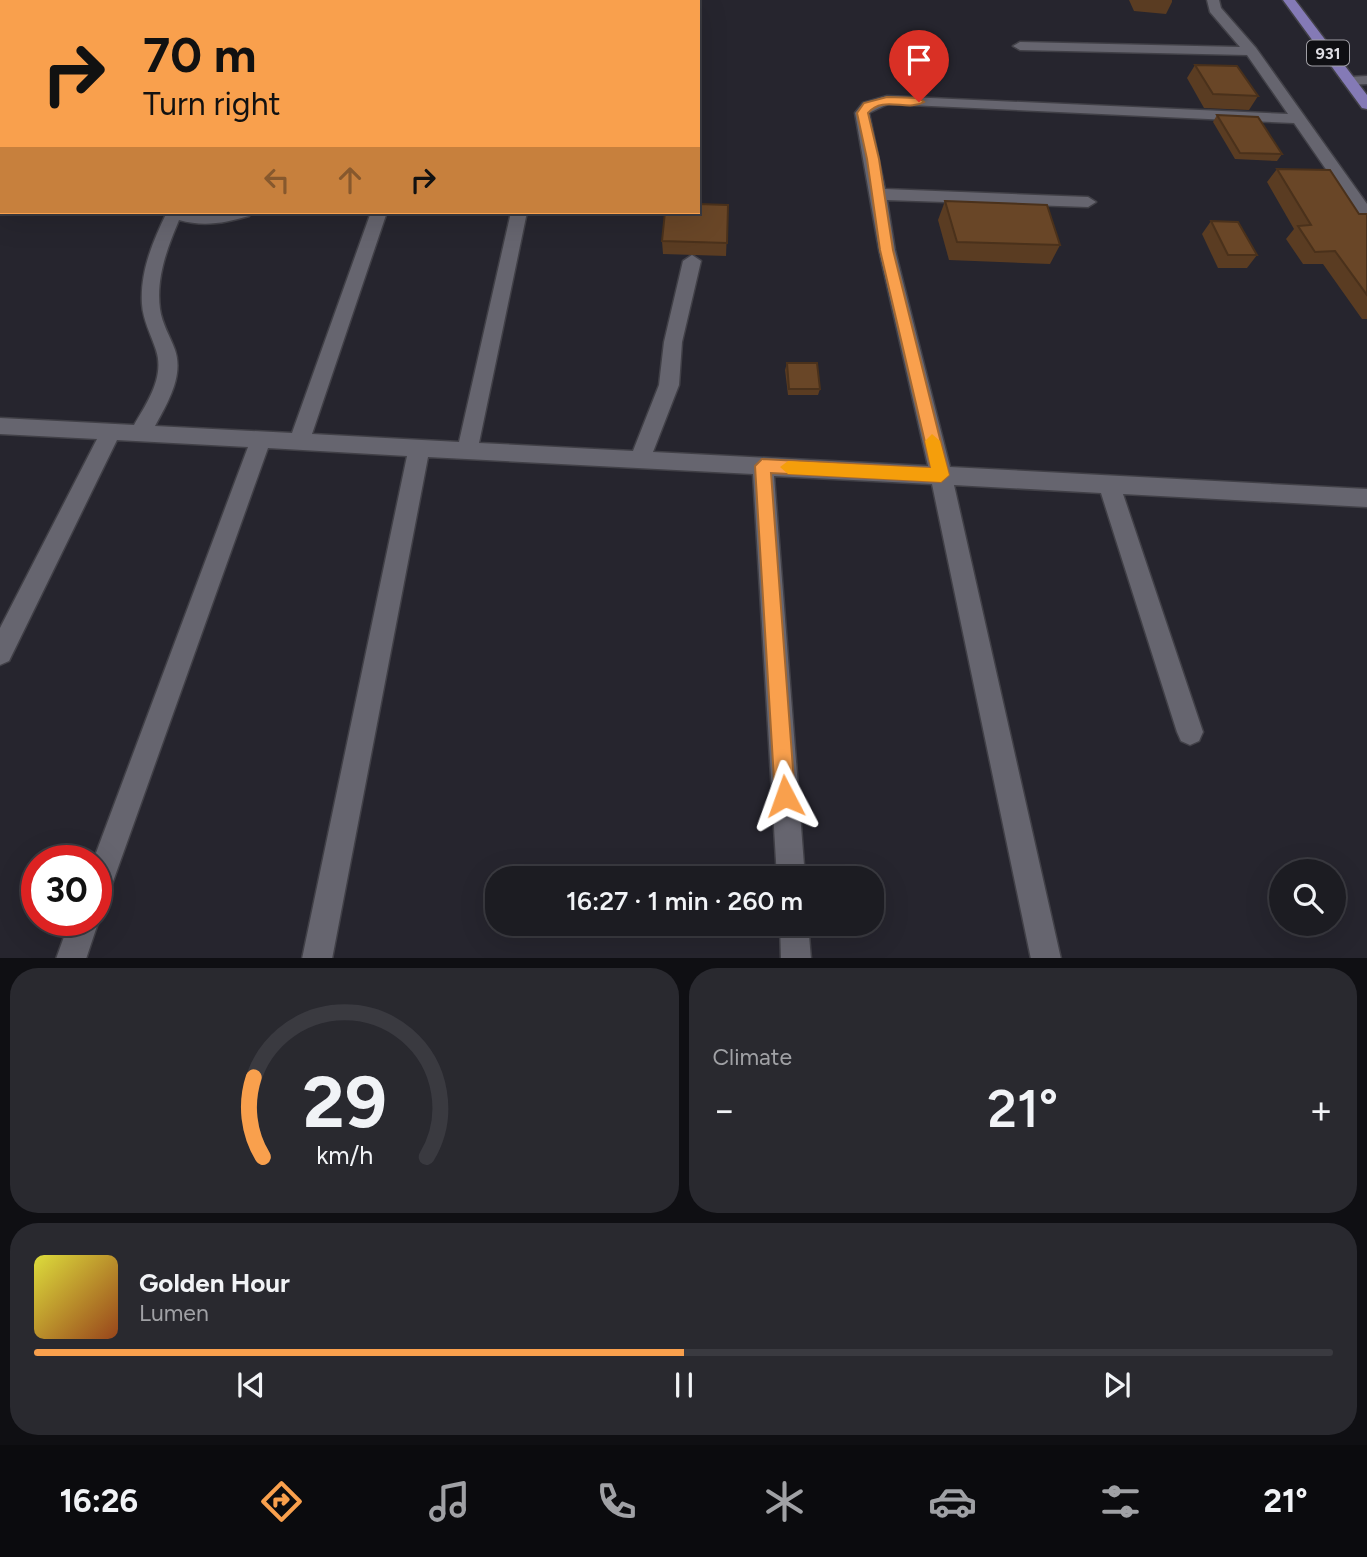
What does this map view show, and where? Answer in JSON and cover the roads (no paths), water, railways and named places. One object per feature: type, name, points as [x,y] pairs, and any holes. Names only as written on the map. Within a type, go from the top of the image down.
[{"type":"main road","name":"931","points":[[1289,0],[1367,105]]},
{"type":"street","points":[[1213,0],[1215,9],[1251,51],[1367,216]]},
{"type":"street","points":[[1020,46],[1251,51]]},
{"type":"street","points":[[1349,81],[1367,80]]},
{"type":"street","points":[[1046,958],[941,475],[887,250],[862,113],[868,106],[887,100],[1298,119]]},
{"type":"street","points":[[878,194],[1088,202]]},
{"type":"street","points":[[140,433],[166,382],[168,362],[155,325],[150,292],[158,253],[174,214]]},
{"type":"street","points":[[178,214],[185,218],[208,219],[233,214]]},
{"type":"street","points":[[299,442],[378,214]]},
{"type":"street","points":[[467,450],[519,214]]},
{"type":"street","points":[[640,459],[669,385],[673,342],[692,261]]},
{"type":"street","points":[[0,426],[1367,498]]},
{"type":"street","points":[[0,653],[111,432]]},
{"type":"street","points":[[112,846],[261,439]]},
{"type":"street","points":[[317,958],[419,448]]},
{"type":"street","points":[[762,466],[789,866]]},
{"type":"street","points":[[1109,484],[1190,732]]},
{"type":"street","points":[[71,958],[79,936]]},
{"type":"street","points":[[795,936],[796,958]]}]
